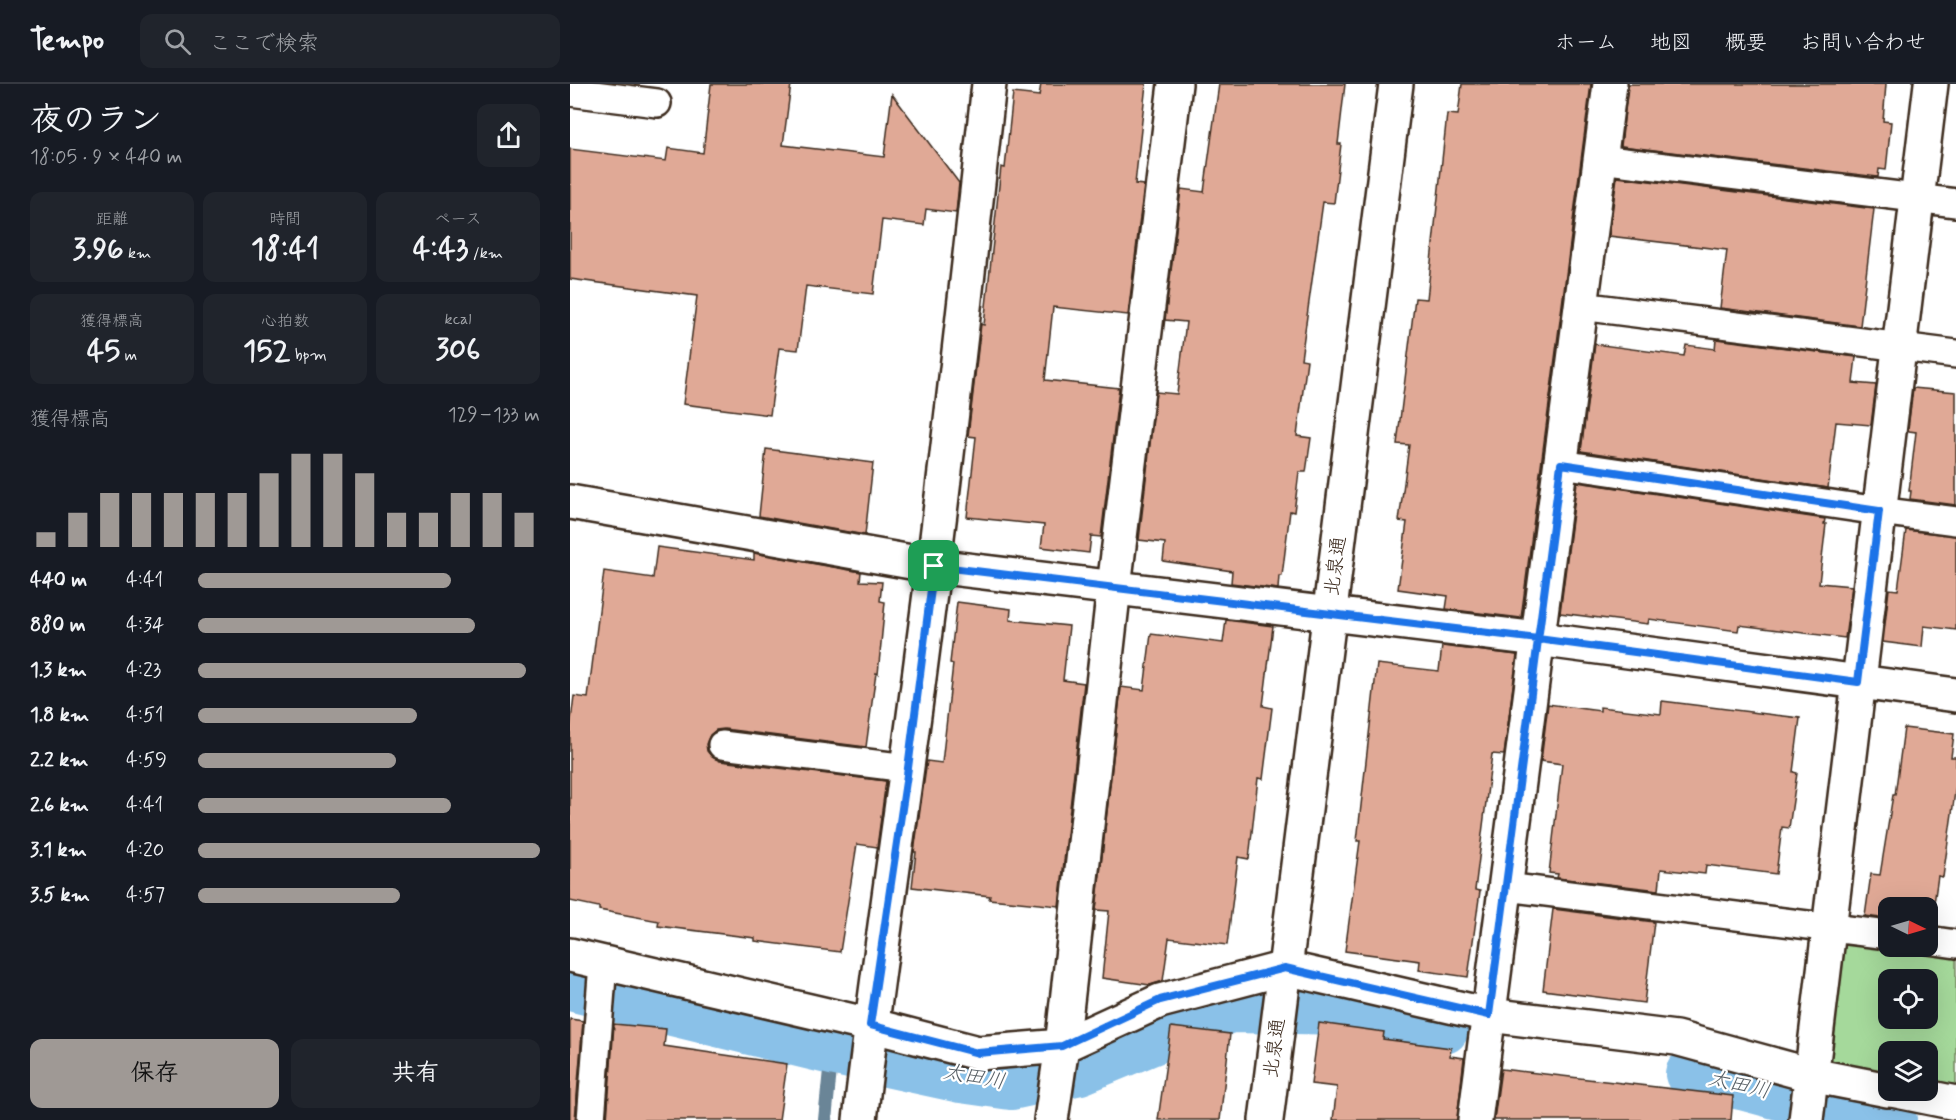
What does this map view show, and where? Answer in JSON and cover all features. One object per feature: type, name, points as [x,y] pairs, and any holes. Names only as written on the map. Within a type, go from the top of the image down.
[{"type":"street","points":[[860,1120],[934,566],[989,84]]},
{"type":"street","points":[[1057,1080],[1175,84]]},
{"type":"street","name":"北泉通","points":[[1266,1120],[1396,84]]},
{"type":"street","points":[[1475,1120],[1610,84]]},
{"type":"street","points":[[1809,1096],[1931,84]]},
{"type":"street","points":[[570,502],[934,566],[1538,639],[1956,695]]},
{"type":"street","points":[[570,955],[870,1033],[978,1053],[1057,1080]]},
{"type":"street","points":[[1057,1080],[1160,1000],[1283,978],[1489,1015],[1676,1038],[1809,1096],[1878,1091]]},
{"type":"street","points":[[1938,1099],[1956,1103]]},
{"type":"lane","points":[[570,92],[657,103]]},
{"type":"lane","points":[[1600,159],[1956,203]]},
{"type":"lane","points":[[1581,306],[1956,354]]},
{"type":"lane","points":[[1561,464],[1879,511],[1956,520]]},
{"type":"lane","points":[[722,745],[908,768]]},
{"type":"lane","points":[[1506,887],[1878,934]]},
{"type":"lane","points":[[1938,941],[1956,944]]},
{"type":"lane","points":[[591,1120],[603,963]]},
{"type":"green space","points":[[1845,938],[1878,944],[1878,957],[1938,957],[1938,949],[1956,951],[1956,1091],[1938,1087],[1938,1041],[1878,1041],[1878,1075],[1830,1064]]},
{"type":"building","points":[[711,84],[791,84],[783,145],[884,157],[892,94],[959,183],[956,213],[926,209],[924,225],[882,220],[873,294],[806,286],[798,350],[779,348],[770,415],[683,404],[697,296],[570,279],[570,149],[666,161],[668,148],[703,153]]},
{"type":"building","points":[[1041,84],[1146,84],[1135,184],[1144,185],[1128,315],[1053,307],[1045,380],[1119,388],[1101,537],[1091,536],[1089,553],[1041,547],[1044,525],[967,517],[976,437],[968,436],[981,324],[984,325],[1001,167],[1005,168],[1013,93],[1039,96]]},
{"type":"building","points":[[1219,84],[1345,84],[1334,203],[1323,202],[1301,359],[1307,360],[1297,436],[1311,438],[1306,472],[1299,472],[1294,512],[1290,511],[1282,576],[1279,576],[1278,589],[1231,583],[1232,571],[1163,561],[1165,543],[1139,540],[1156,392],[1177,394],[1186,322],[1165,320],[1181,189],[1204,192]]},
{"type":"building","points":[[1462,84],[1591,84],[1521,618],[1446,609],[1448,596],[1398,589],[1407,522],[1399,521],[1409,445],[1397,444],[1415,298],[1427,299],[1447,114],[1458,115]]},
{"type":"building","points":[[1628,84],[1886,84],[1883,121],[1891,122],[1886,170],[1879,169],[1878,177],[1621,146]]},
{"type":"building","points":[[1617,177],[1874,209],[1860,326],[1720,308],[1727,250],[1609,236]]},
{"type":"building","points":[[1716,339],[1856,357],[1853,383],[1876,385],[1871,425],[1836,422],[1828,488],[1581,451],[1595,344],[1684,356],[1686,345],[1715,349]]},
{"type":"building","points":[[1913,388],[1956,392],[1956,505],[1910,499],[1916,432],[1908,429]]},
{"type":"building","points":[[766,449],[873,463],[865,535],[759,516]]},
{"type":"building","points":[[1577,482],[1825,519],[1819,583],[1852,586],[1845,638],[1739,625],[1738,631],[1649,619],[1648,624],[1560,613]]},
{"type":"building","points":[[1906,530],[1956,536],[1956,630],[1924,626],[1922,647],[1883,642],[1889,589],[1898,590]]},
{"type":"building","points":[[657,547],[754,560],[754,553],[861,572],[860,581],[882,582],[880,601],[885,602],[878,674],[876,673],[866,747],[724,729],[716,730],[710,735],[706,744],[707,751],[720,761],[886,781],[877,847],[857,844],[840,952],[755,941],[755,938],[658,926],[659,921],[599,910],[599,907],[570,901],[570,729],[574,696],[588,698],[604,571],[653,578]]},
{"type":"building","points":[[957,602],[1011,609],[1010,620],[1069,626],[1063,680],[1084,683],[1059,906],[989,899],[990,896],[912,887],[916,852],[914,852],[927,761],[942,763]]},
{"type":"building","points":[[1226,620],[1273,626],[1263,706],[1272,708],[1263,779],[1258,778],[1249,859],[1238,857],[1227,945],[1169,938],[1163,981],[1150,985],[1102,978],[1109,911],[1096,910],[1121,687],[1144,690],[1151,634],[1223,643]]},
{"type":"building","points":[[1442,646],[1517,655],[1504,755],[1492,754],[1475,890],[1480,891],[1468,977],[1419,970],[1420,961],[1345,951],[1360,841],[1357,841],[1377,664],[1439,671]]},
{"type":"building","points":[[1662,701],[1800,718],[1793,772],[1797,773],[1789,828],[1782,827],[1776,874],[1706,865],[1705,874],[1661,869],[1659,890],[1557,878],[1558,874],[1549,873],[1562,764],[1541,761],[1548,704],[1600,711],[1600,707],[1661,714]]},
{"type":"building","points":[[1904,728],[1954,734],[1951,757],[1956,757],[1956,785],[1943,877],[1938,876],[1935,897],[1878,897],[1878,918],[1865,916],[1871,874],[1880,875],[1893,795],[1895,795]]},
{"type":"building","points":[[1553,909],[1654,922],[1644,1003],[1543,990]]},
{"type":"building","points":[[570,1019],[583,1021],[575,1120],[570,1120]]},
{"type":"building","points":[[1319,1023],[1384,1032],[1383,1039],[1451,1048],[1450,1056],[1464,1058],[1457,1120],[1333,1120],[1337,1087],[1311,1084]]},
{"type":"building","points":[[614,1024],[666,1029],[664,1046],[787,1064],[779,1120],[607,1120]]},
{"type":"building","points":[[1171,1027],[1230,1034],[1220,1120],[1158,1120]]},
{"type":"building","points":[[1501,1069],[1733,1096],[1731,1120],[1494,1120]]},
{"type":"waterway","name":"太田川","points":[[570,986],[832,1050],[961,1078],[1011,1085],[1080,1070],[1230,1008],[1352,1010],[1444,1029]]},
{"type":"waterway","points":[[825,1120],[832,1050]]},
{"type":"waterway","name":"太田川","points":[[1690,1074],[1824,1107],[1892,1120]]},
{"type":"route","points":[[934,566],[908,768],[870,1025],[978,1053],[1062,1046],[1160,1000],[1285,968],[1489,1015],[1538,639],[1561,464],[1879,511],[1858,682],[1538,639],[934,566]]}]
